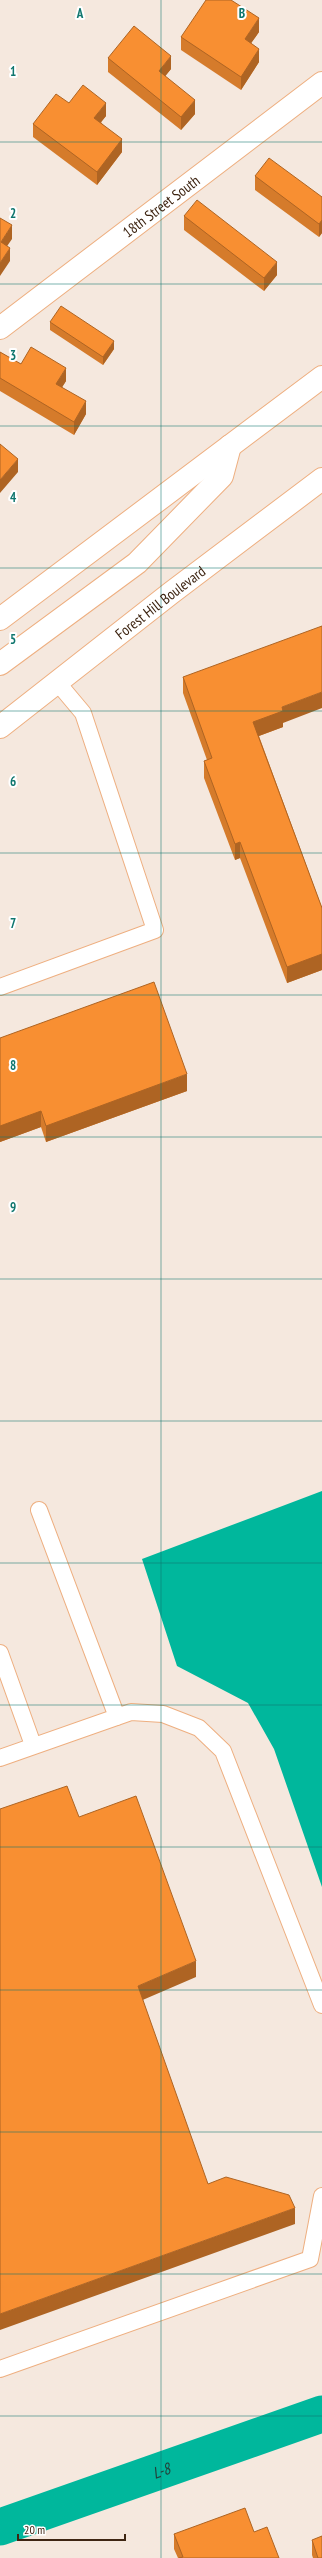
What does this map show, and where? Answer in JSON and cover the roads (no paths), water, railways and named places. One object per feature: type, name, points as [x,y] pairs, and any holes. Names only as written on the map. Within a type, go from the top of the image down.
[{"type":"main road","name":"18th Street South","points":[[0,328],[322,83]]},
{"type":"main road","points":[[0,619],[322,377]]},
{"type":"main road","points":[[0,664],[137,563],[222,476],[230,446]]},
{"type":"main road","name":"Forest Hill Boulevard","points":[[0,726],[322,479]]},
{"type":"lane","points":[[0,987],[155,930],[83,713],[57,682]]},
{"type":"lane","points":[[40,1510],[117,1717]]},
{"type":"lane","points":[[0,1653],[33,1746]]},
{"type":"lane","points":[[0,1758],[131,1712],[163,1714],[199,1728],[222,1751],[322,2005]]},
{"type":"lane","points":[[0,2370],[310,2259],[322,2196]]},
{"type":"waterway","name":"L-8","points":[[0,2527],[322,2414]]}]
